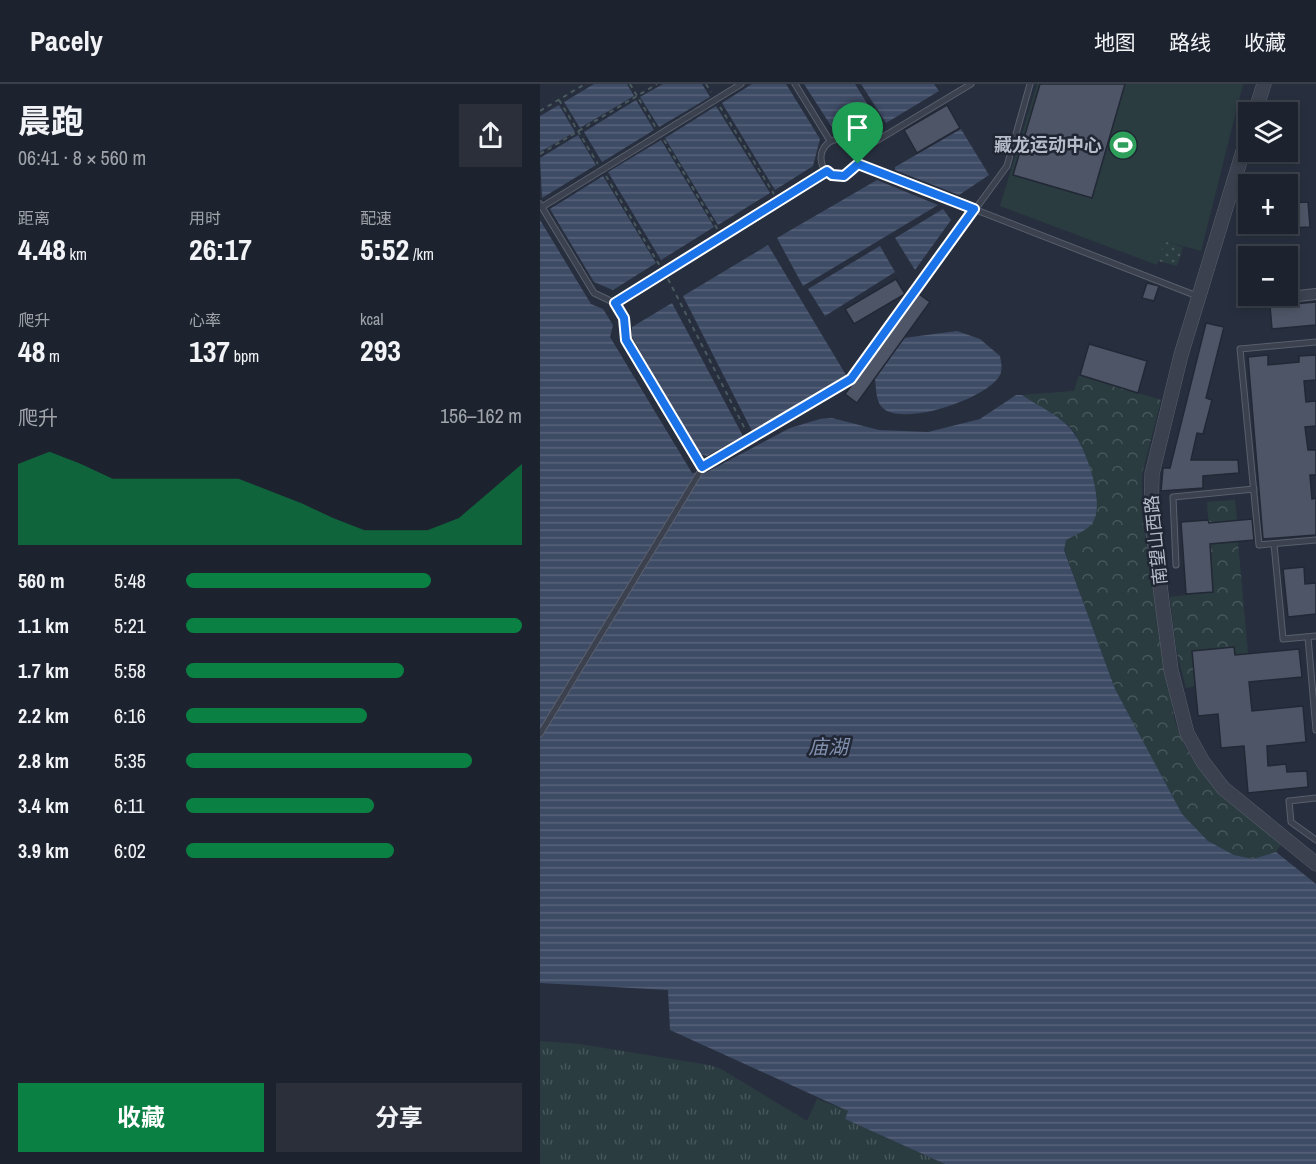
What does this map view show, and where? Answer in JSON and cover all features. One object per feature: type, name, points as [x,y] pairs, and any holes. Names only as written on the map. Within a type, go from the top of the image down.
[{"type":"street","points":[[1258,102],[1264,84]]},
{"type":"street","name":"南望山西路","points":[[1240,162],[1181,355],[1150,487],[1151,517],[1177,700],[1187,733],[1213,776],[1265,824],[1316,864]]},
{"type":"street","points":[[1298,296],[1316,294]]},
{"type":"lane","points":[[702,467],[626,340],[624,318],[615,303],[594,293],[541,205],[741,84]]},
{"type":"lane","points":[[795,84],[830,141]]},
{"type":"lane","points":[[858,152],[971,84]]},
{"type":"lane","points":[[540,734],[702,467],[851,379],[1007,166],[1030,84]]},
{"type":"lane","points":[[847,140],[858,152],[858,164],[844,176],[832,175],[827,171],[821,155],[830,141],[847,140]]},
{"type":"lane","points":[[858,164],[1198,297]]},
{"type":"lane","points":[[615,303],[827,171]]},
{"type":"lane","points":[[1316,342],[1240,349],[1259,545],[1316,540]]},
{"type":"lane","points":[[1176,566],[1173,497],[1254,489]]},
{"type":"lane","points":[[1274,544],[1282,639],[1316,636]]},
{"type":"lane","points":[[1308,637],[1316,729]]},
{"type":"lane","points":[[1316,798],[1288,801],[1291,822],[1316,840]]},
{"type":"path","points":[[540,111],[585,84]]},
{"type":"path","points":[[630,84],[722,236]]},
{"type":"path","points":[[540,154],[657,84]]},
{"type":"path","points":[[706,84],[779,201]]},
{"type":"path","points":[[559,100],[664,273],[750,439]]},
{"type":"green space","name":"藏龙运动中心","points":[[1037,84],[1243,84],[1201,251],[1164,241],[1157,265],[1000,206]]},
{"type":"green space","points":[[1164,241],[1183,247],[1177,266],[1158,261]]},
{"type":"green space","points":[[1079,375],[1161,400],[1142,474],[1142,516],[1174,718],[1182,739],[1203,774],[1231,802],[1282,842],[1276,852],[1253,859],[1234,855],[1208,841],[1182,814],[1115,689],[1063,546],[1066,540],[1085,529],[1097,496],[1095,488],[1075,433],[1068,425],[1022,395],[1074,391]]},
{"type":"green space","points":[[1235,500],[1237,521],[1222,542],[1238,542],[1248,654],[1235,655],[1234,647],[1192,651],[1195,686],[1186,688],[1176,648],[1170,597],[1213,592],[1207,502]]},
{"type":"green space","points":[[540,1041],[579,1044],[709,1065],[721,1069],[807,1121],[817,1099],[848,1111],[845,1119],[945,1164],[540,1164]]},
{"type":"water","points":[[594,84],[627,84],[634,96],[580,128],[564,102]]},
{"type":"water","points":[[663,84],[702,84],[710,97],[659,127],[640,97]]},
{"type":"water","points":[[752,84],[786,84],[820,139],[813,166],[775,190],[722,103]]},
{"type":"water","points":[[804,84],[855,84],[881,126],[865,136],[835,132]]},
{"type":"water","points":[[861,84],[934,84],[939,91],[886,123]]},
{"type":"water","points":[[636,100],[654,130],[602,162],[584,132]]},
{"type":"water","points":[[559,105],[575,132],[540,152],[540,116]]},
{"type":"water","points":[[716,106],[770,193],[718,225],[665,138]]},
{"type":"water","points":[[961,129],[989,175],[959,195],[895,170],[895,167]]},
{"type":"water","points":[[578,135],[596,165],[542,198],[540,158]]},
{"type":"water","points":[[661,140],[714,227],[661,260],[608,172]]},
{"type":"water","points":[[603,176],[656,263],[613,290],[594,282],[550,209]]},
{"type":"water","points":[[877,180],[938,205],[803,286],[777,238]]},
{"type":"water","points":[[943,209],[951,220],[915,270],[895,238]]},
{"type":"water","name":"庙湖","points":[[540,220],[591,304],[603,309],[613,325],[610,337],[692,473],[707,472],[790,428],[820,419],[832,418],[879,430],[928,432],[980,419],[1016,395],[1022,395],[1068,426],[1086,458],[1097,501],[1093,522],[1066,540],[1064,550],[1115,689],[1182,814],[1208,841],[1234,855],[1253,859],[1276,852],[1316,884],[1316,1164],[945,1164],[845,1119],[848,1111],[670,1030],[668,990],[540,983]]},
{"type":"water","points":[[768,245],[846,375],[752,431],[683,296]]},
{"type":"water","points":[[880,246],[895,272],[825,316],[808,289]]},
{"type":"water","points":[[672,303],[743,436],[707,456],[699,454],[632,337],[632,327]]},
{"type":"water","points":[[957,331],[980,339],[1000,356],[1001,373],[992,384],[962,401],[923,413],[891,412],[881,406],[877,397],[875,379],[904,338]]},
{"type":"building","points":[[1040,84],[1125,84],[1092,198],[1013,175]]},
{"type":"building","points":[[947,105],[960,128],[917,153],[904,130]]},
{"type":"building","points":[[1298,202],[1308,202],[1310,227],[1298,228]]},
{"type":"building","points":[[896,279],[905,294],[854,324],[845,309]]},
{"type":"building","points":[[1147,283],[1159,286],[1154,301],[1142,298]]},
{"type":"building","points":[[919,294],[930,302],[857,403],[845,394]]},
{"type":"building","points":[[1316,302],[1316,325],[1272,329],[1270,306],[1298,306],[1298,304]]},
{"type":"building","points":[[1206,323],[1224,327],[1206,398],[1212,400],[1203,434],[1197,433],[1191,460],[1238,460],[1239,473],[1203,476],[1203,488],[1161,491],[1163,468],[1170,468]]},
{"type":"building","points":[[1089,344],[1147,361],[1138,393],[1080,375]]},
{"type":"building","points":[[1268,355],[1268,365],[1299,362],[1299,356],[1316,355],[1316,380],[1304,381],[1306,402],[1316,401],[1316,426],[1305,427],[1308,450],[1316,450],[1316,475],[1310,475],[1312,499],[1316,498],[1316,535],[1263,539],[1248,357]]},
{"type":"building","points":[[1252,519],[1254,540],[1210,544],[1213,592],[1186,594],[1181,522],[1208,520],[1209,523]]},
{"type":"building","points":[[1304,567],[1305,584],[1316,583],[1316,614],[1288,617],[1283,569]]},
{"type":"building","points":[[1234,647],[1235,655],[1299,649],[1302,677],[1249,682],[1252,711],[1303,706],[1306,742],[1267,746],[1268,766],[1286,764],[1287,772],[1307,771],[1308,787],[1248,793],[1244,746],[1221,748],[1218,714],[1198,716],[1192,651]]},
{"type":"place","name":"藏龙运动中心","points":[[1123,145]]},
{"type":"route","points":[[858,164],[974,209],[851,379],[702,467],[698,464],[624,337],[624,318],[615,303],[827,171],[838,177],[844,176],[855,170],[858,164]]}]
